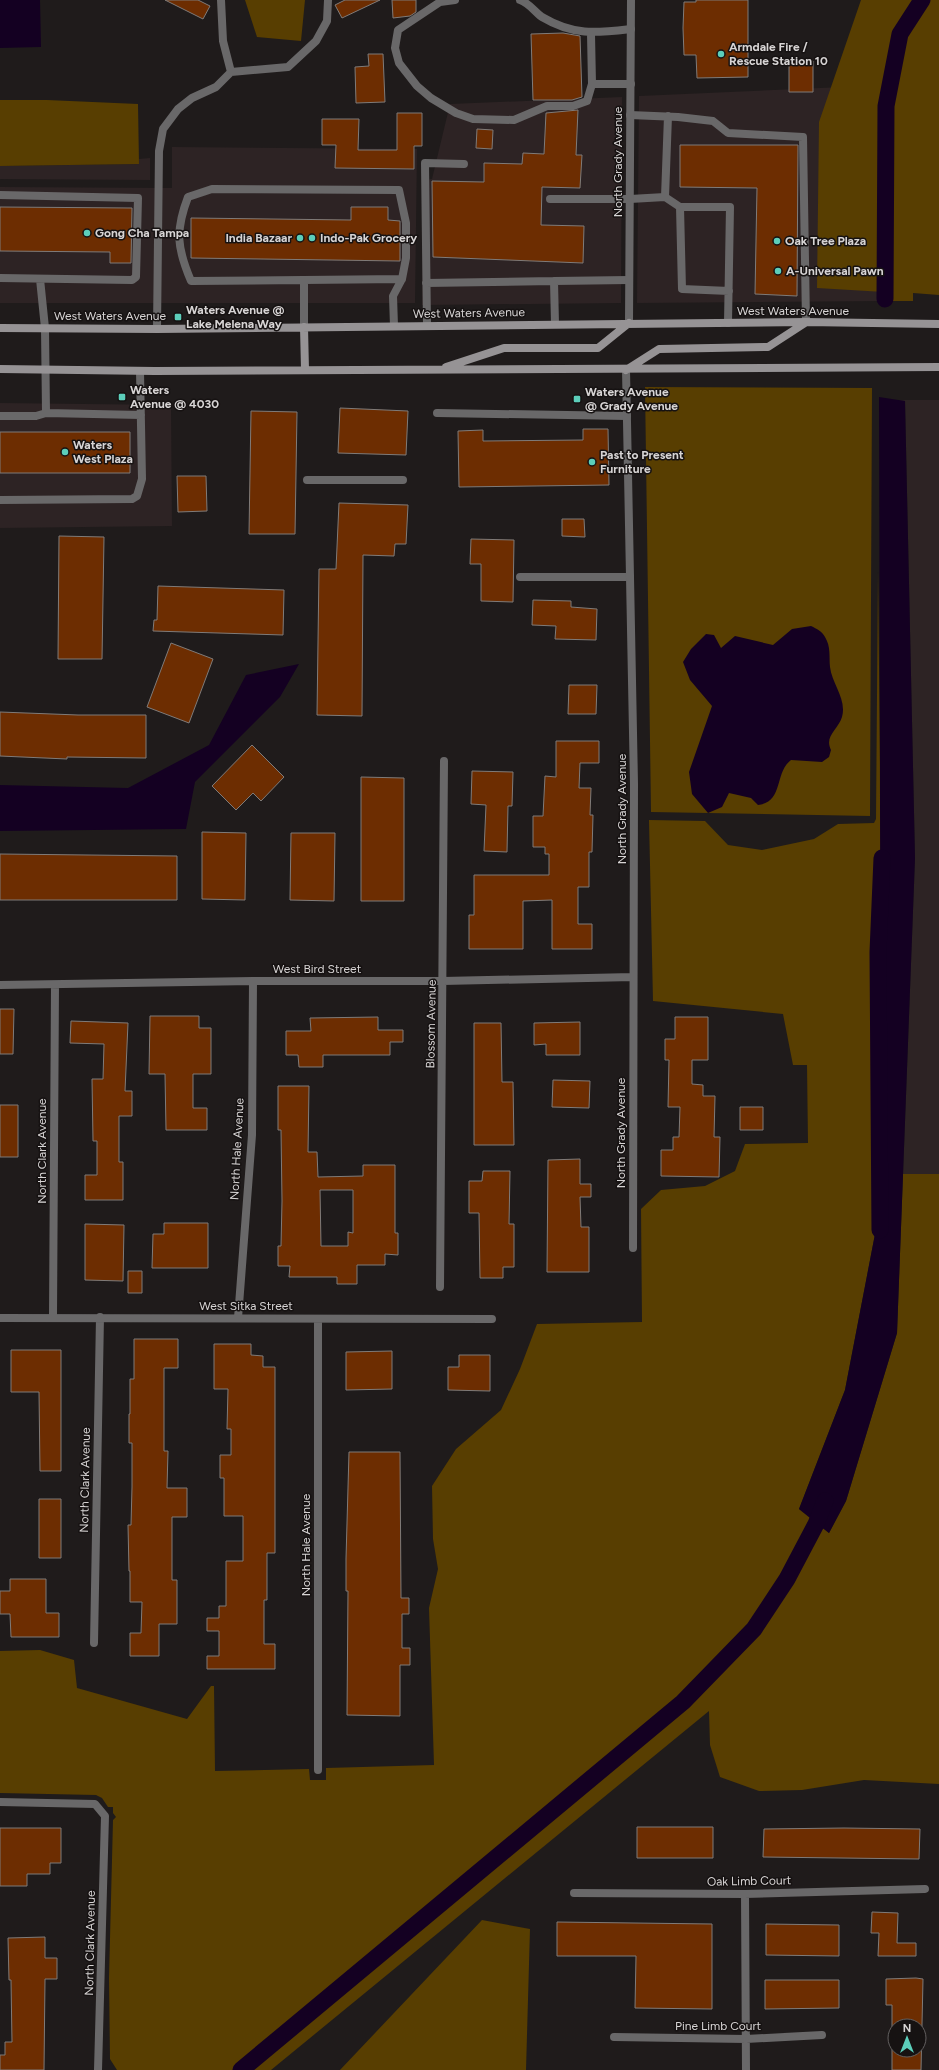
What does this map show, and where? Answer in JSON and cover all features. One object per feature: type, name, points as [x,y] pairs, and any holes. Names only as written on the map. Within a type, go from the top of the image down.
[{"type":"main road","name":"West Waters Avenue","points":[[0,328],[157,329],[806,322],[939,324]]},
{"type":"main road","points":[[626,370],[659,349],[768,347],[806,322]]},
{"type":"main road","points":[[438,370],[504,348],[598,348],[629,323]]},
{"type":"main road","points":[[304,327],[305,370]]},
{"type":"main road","points":[[0,369],[140,371],[939,368]]},
{"type":"street","points":[[221,0],[224,41],[231,72]]},
{"type":"street","points":[[157,329],[159,151],[163,129],[178,109],[192,98],[216,87],[231,72],[288,67],[316,41],[327,21],[328,0]]},
{"type":"street","points":[[455,0],[440,2],[398,30],[395,48],[399,63],[417,86],[430,98],[456,113],[473,119],[514,120],[547,106],[573,106],[587,101],[592,84],[591,34]]},
{"type":"street","points":[[520,0],[542,17],[566,28],[591,34],[631,29]]},
{"type":"street","name":"North Grady Avenue","points":[[629,323],[631,0]]},
{"type":"street","points":[[592,84],[630,84]]},
{"type":"street","points":[[630,115],[668,116],[713,121],[728,133],[803,137],[806,322]]},
{"type":"street","points":[[665,197],[668,116]]},
{"type":"street","points":[[427,326],[425,163],[464,164]]},
{"type":"street","points":[[394,326],[393,296],[402,279],[406,258],[406,223],[399,190],[212,189],[188,197],[179,220],[180,256],[191,281],[402,279]]},
{"type":"street","points":[[0,195],[138,198],[136,277],[132,280],[0,278]]},
{"type":"street","points":[[550,199],[630,199],[665,197],[680,207],[730,207],[728,323]]},
{"type":"street","points":[[680,207],[682,289],[729,291]]},
{"type":"street","points":[[40,279],[45,328],[46,413]]},
{"type":"street","points":[[304,280],[304,327]]},
{"type":"street","points":[[426,283],[629,280]]},
{"type":"street","points":[[554,281],[555,324]]},
{"type":"street","name":"North Grady Avenue","points":[[626,370],[634,784],[633,1248]]},
{"type":"street","points":[[0,500],[132,500],[137,496],[142,479],[140,371]]},
{"type":"street","points":[[0,416],[36,416],[46,413],[68,415],[141,415]]},
{"type":"street","points":[[437,413],[626,416]]},
{"type":"street","points":[[307,480],[403,480]]},
{"type":"street","points":[[520,577],[630,577]]},
{"type":"street","name":"Blossom Avenue","points":[[440,1287],[444,761]]},
{"type":"street","name":"West Bird Street","points":[[0,985],[253,981],[443,981],[633,977]]},
{"type":"street","name":"North Hale Avenue","points":[[238,1318],[252,1135],[253,981]]},
{"type":"street","name":"North Clark Avenue","points":[[53,1317],[55,985]]},
{"type":"street","name":"North Clark Avenue","points":[[94,1643],[100,1317]]},
{"type":"street","name":"West Sitka Street","points":[[0,1318],[100,1317],[492,1319]]},
{"type":"street","name":"North Hale Avenue","points":[[318,1319],[318,1770]]},
{"type":"street","name":"North Clark Avenue","points":[[0,1802],[96,1804],[105,1816],[98,2070]]},
{"type":"street","name":"Oak Limb Court","points":[[574,1893],[745,1894],[925,1889]]},
{"type":"street","points":[[745,1894],[746,2070]]},
{"type":"street","name":"Pine Limb Court","points":[[614,2037],[746,2039],[822,2035]]},
{"type":"shaded area","points":[[0,0],[40,0],[41,47],[0,48]]},
{"type":"shaded area","points":[[245,0],[305,0],[301,41],[257,37]]},
{"type":"shaded area","points":[[861,0],[939,0],[939,295],[913,293],[913,301],[884,301],[884,292],[817,288],[819,122]]},
{"type":"shaded area","points":[[890,85],[884,301],[637,303],[639,96]]},
{"type":"shaded area","points":[[622,97],[621,303],[422,305],[423,180],[432,179],[450,104]]},
{"type":"shaded area","points":[[0,100],[47,100],[138,104],[139,164],[0,166]]},
{"type":"shaded area","points":[[172,147],[417,149],[415,303],[0,303],[0,187],[172,188]]},
{"type":"shaded area","points":[[150,158],[150,180],[0,179],[0,166],[139,164],[139,159]]},
{"type":"shaded area","points":[[645,387],[872,388],[870,816],[651,812]]},
{"type":"shaded area","points":[[879,397],[905,401],[915,858],[897,1333],[846,1501],[829,1533],[799,1509],[845,1390],[881,1203]]},
{"type":"shaded area","points":[[895,400],[939,400],[939,1174],[903,1174],[915,858],[905,401]]},
{"type":"shaded area","points":[[0,403],[171,405],[172,526],[0,528]]},
{"type":"shaded area","points":[[878,572],[881,854],[881,1203],[845,1390],[799,1509],[829,1533],[846,1501],[897,1333],[903,1174],[939,1174],[939,1784],[864,1780],[802,1790],[759,1791],[720,1777],[710,1745],[709,1711],[271,2070],[117,2070],[110,2059],[109,1978],[113,1820],[116,1817],[113,1813],[113,1807],[108,1807],[102,1798],[96,1795],[0,1793],[0,1651],[40,1650],[74,1660],[77,1688],[187,1719],[211,1686],[214,1686],[215,1771],[309,1769],[310,1780],[326,1780],[326,1768],[434,1765],[429,1608],[438,1569],[433,1539],[432,1486],[456,1449],[501,1410],[520,1369],[537,1324],[642,1322],[641,1209],[661,1190],[705,1186],[735,1171],[745,1144],[808,1143],[807,1065],[793,1065],[783,1014],[653,1001],[649,820],[705,821],[728,845],[762,850],[814,839],[838,824],[874,823],[876,819]]},
{"type":"shaded area","points":[[811,626],[821,632],[827,641],[831,673],[843,704],[842,717],[830,737],[829,745],[831,750],[829,757],[822,762],[791,760],[782,772],[772,799],[766,803],[758,805],[751,798],[729,793],[722,807],[708,813],[692,794],[689,772],[712,706],[690,680],[683,662],[691,649],[706,634],[714,635],[721,648],[735,636],[773,645],[792,629]]},
{"type":"shaded area","points":[[299,664],[280,697],[195,782],[186,829],[0,831],[0,785],[128,788],[209,745],[246,675]]},
{"type":"shaded area","points":[[482,1920],[530,1929],[526,2070],[340,2070]]},
{"type":"building","points":[[165,0],[198,0],[210,6],[203,19]]},
{"type":"building","points":[[345,0],[380,0],[342,18],[335,5]]},
{"type":"building","points":[[392,0],[416,0],[416,12],[410,16],[393,18]]},
{"type":"building","points":[[696,0],[748,0],[748,77],[697,78],[696,55],[684,55],[683,28],[684,2],[696,2]]},
{"type":"building","points":[[563,33],[580,36],[582,97],[572,100],[533,100],[531,34]]},
{"type":"building","points":[[368,54],[383,54],[385,102],[356,103],[355,67],[369,66]]},
{"type":"building","points":[[789,60],[813,61],[813,92],[789,92]]},
{"type":"building","points":[[578,110],[576,155],[582,155],[580,188],[542,187],[541,225],[584,226],[583,263],[433,257],[432,181],[484,182],[484,163],[522,164],[523,153],[544,154],[546,113]]},
{"type":"building","points":[[397,113],[422,113],[422,146],[414,146],[414,169],[335,168],[336,145],[322,145],[322,119],[359,119],[358,150],[397,150]]},
{"type":"building","points":[[477,129],[493,130],[492,149],[476,148]]},
{"type":"building","name":"Oak Tree Plaza","points":[[680,145],[798,145],[797,296],[755,294],[757,188],[680,187]]},
{"type":"building","points":[[0,207],[132,208],[131,263],[110,263],[110,252],[0,251]]},
{"type":"building","points":[[351,207],[388,207],[388,220],[400,221],[400,261],[191,258],[191,218],[351,220]]},
{"type":"building","points":[[340,408],[408,411],[406,455],[338,453]]},
{"type":"building","points":[[251,411],[297,412],[295,534],[249,534]]},
{"type":"building","points":[[583,429],[608,429],[609,485],[459,487],[458,431],[483,430],[483,441],[583,440]]},
{"type":"building","name":"Waters West Plaza","points":[[0,432],[130,432],[130,473],[0,473]]},
{"type":"building","points":[[177,476],[206,476],[207,511],[178,512]]},
{"type":"building","points":[[339,503],[408,505],[406,544],[395,544],[394,556],[363,555],[362,716],[317,715],[319,569],[336,569]]},
{"type":"building","points":[[562,519],[584,519],[585,537],[562,536]]},
{"type":"building","points":[[59,536],[104,537],[102,659],[58,659]]},
{"type":"building","points":[[471,539],[514,540],[513,602],[481,601],[481,564],[470,564]]},
{"type":"building","points":[[158,586],[284,590],[283,635],[153,631],[154,620],[157,620]]},
{"type":"building","points":[[533,600],[571,601],[571,607],[597,609],[596,640],[555,639],[556,626],[532,625]]},
{"type":"building","points":[[171,643],[213,659],[189,723],[147,707]]},
{"type":"building","points":[[569,685],[597,685],[596,714],[568,714]]},
{"type":"building","points":[[0,712],[78,715],[146,715],[146,758],[67,757],[67,759],[0,756]]},
{"type":"building","points":[[556,741],[599,741],[599,763],[580,763],[579,788],[591,788],[590,815],[593,815],[592,852],[589,852],[589,887],[578,887],[578,924],[592,924],[592,949],[552,949],[552,900],[523,901],[523,949],[469,949],[469,915],[474,915],[474,875],[549,875],[549,854],[545,854],[545,847],[533,847],[533,816],[543,816],[545,776],[556,777]]},
{"type":"building","points":[[252,745],[284,777],[261,801],[253,793],[236,810],[212,786]]},
{"type":"building","points":[[472,771],[513,772],[512,806],[508,806],[507,852],[484,851],[486,805],[471,804]]},
{"type":"building","points":[[361,777],[404,778],[404,901],[361,901]]},
{"type":"building","points":[[202,832],[246,833],[245,900],[202,899]]},
{"type":"building","points":[[291,833],[335,833],[334,901],[290,900]]},
{"type":"building","points":[[0,854],[177,856],[177,900],[0,900]]},
{"type":"building","points":[[0,1009],[14,1009],[13,1054],[0,1054]]},
{"type":"building","points":[[150,1016],[199,1016],[199,1028],[211,1028],[211,1074],[193,1074],[193,1108],[207,1108],[207,1130],[166,1130],[165,1074],[149,1074]]},
{"type":"building","points":[[378,1017],[378,1030],[403,1030],[403,1042],[390,1042],[390,1055],[323,1055],[323,1067],[299,1067],[298,1055],[286,1055],[286,1031],[311,1031],[310,1018]]},
{"type":"building","points":[[675,1017],[708,1017],[708,1060],[692,1060],[692,1084],[703,1085],[703,1096],[715,1096],[714,1137],[720,1137],[719,1177],[661,1176],[661,1150],[673,1150],[673,1137],[679,1137],[680,1107],[668,1107],[669,1060],[665,1060],[665,1039],[675,1039]]},
{"type":"building","points":[[71,1021],[128,1023],[125,1091],[132,1091],[132,1116],[119,1116],[119,1162],[123,1162],[123,1200],[85,1200],[85,1175],[97,1175],[97,1141],[93,1141],[92,1079],[103,1079],[104,1044],[70,1043]]},
{"type":"building","points":[[580,1022],[580,1055],[546,1055],[546,1044],[534,1045],[534,1023]]},
{"type":"building","points":[[474,1023],[501,1023],[502,1082],[513,1082],[514,1145],[474,1145]]},
{"type":"building","points":[[553,1080],[590,1081],[589,1108],[552,1107]]},
{"type":"building","points":[[278,1086],[309,1086],[308,1152],[317,1152],[318,1177],[363,1176],[363,1165],[395,1165],[395,1233],[398,1233],[398,1255],[385,1254],[385,1265],[357,1265],[357,1284],[337,1284],[337,1277],[289,1277],[290,1266],[278,1266],[278,1246],[281,1246],[282,1201],[281,1130],[278,1130]],"holes":[[[320,1190],[353,1190],[353,1233],[348,1232],[348,1246],[321,1246]]]},
{"type":"building","points":[[0,1105],[18,1105],[18,1157],[0,1157]]},
{"type":"building","points":[[740,1107],[763,1107],[763,1130],[740,1130]]},
{"type":"building","points":[[580,1159],[580,1184],[591,1184],[591,1197],[580,1197],[581,1227],[589,1227],[589,1272],[547,1272],[548,1160]]},
{"type":"building","points":[[483,1171],[510,1171],[509,1224],[514,1224],[514,1267],[503,1267],[503,1278],[480,1278],[479,1213],[469,1213],[469,1181],[482,1181]]},
{"type":"building","points":[[164,1223],[208,1223],[208,1268],[152,1268],[153,1234],[164,1234]]},
{"type":"building","points":[[85,1224],[124,1225],[123,1281],[85,1280]]},
{"type":"building","points":[[128,1271],[142,1271],[142,1293],[128,1293]]},
{"type":"building","points":[[134,1339],[178,1339],[178,1368],[164,1368],[164,1451],[168,1451],[167,1488],[187,1488],[187,1517],[172,1517],[172,1580],[177,1580],[177,1624],[159,1624],[159,1656],[130,1656],[130,1633],[141,1633],[142,1602],[130,1602],[129,1571],[128,1525],[131,1525],[132,1443],[129,1443],[129,1414],[130,1379],[134,1379]]},
{"type":"building","points":[[214,1344],[251,1344],[251,1355],[263,1356],[263,1367],[275,1367],[275,1553],[267,1553],[267,1600],[264,1600],[264,1644],[275,1644],[275,1669],[207,1669],[207,1656],[219,1656],[219,1631],[207,1631],[207,1618],[219,1618],[219,1606],[226,1606],[226,1561],[243,1561],[243,1516],[224,1516],[224,1478],[220,1478],[220,1455],[231,1455],[231,1429],[227,1429],[228,1389],[214,1389]]},
{"type":"building","points":[[11,1350],[61,1350],[61,1471],[40,1471],[39,1392],[11,1392]]},
{"type":"building","points":[[392,1351],[392,1389],[346,1390],[346,1352]]},
{"type":"building","points":[[459,1355],[490,1355],[490,1391],[448,1390],[448,1367],[459,1367]]},
{"type":"building","points":[[349,1452],[400,1452],[401,1598],[409,1598],[409,1614],[402,1614],[402,1648],[410,1648],[410,1665],[400,1665],[400,1716],[347,1715],[348,1591],[346,1591],[346,1559]]},
{"type":"building","points":[[39,1499],[61,1499],[61,1558],[39,1558]]},
{"type":"building","points":[[10,1579],[46,1579],[46,1613],[59,1613],[59,1637],[11,1637],[10,1614],[0,1614],[0,1591],[10,1591]]},
{"type":"building","points":[[637,1827],[713,1827],[713,1858],[637,1858]]},
{"type":"building","points":[[0,1828],[61,1828],[61,1863],[50,1863],[50,1874],[27,1874],[27,1886],[0,1886]]},
{"type":"building","points":[[764,1829],[920,1829],[919,1859],[763,1857]]},
{"type":"building","points":[[872,1912],[898,1913],[897,1943],[916,1943],[916,1956],[878,1956],[879,1933],[871,1933]]},
{"type":"building","points":[[557,1922],[712,1924],[712,2009],[635,2008],[636,1956],[557,1956]]},
{"type":"building","points":[[766,1924],[839,1925],[839,1956],[766,1955]]},
{"type":"building","points":[[45,1937],[45,1958],[57,1958],[57,1979],[45,1979],[44,2070],[0,2070],[0,2055],[5,2055],[5,2042],[12,2042],[11,1980],[9,1980],[8,1938]]},
{"type":"building","points":[[886,1979],[923,1979],[922,2018],[892,2018],[892,2005],[886,2005]]},
{"type":"building","points":[[765,1980],[839,1980],[839,2008],[765,2009]]},
{"type":"building","points":[[892,2058],[921,2058],[921,2070],[892,2070]]},
{"type":"waterway","points":[[885,299],[886,106],[900,34],[922,0]]},
{"type":"waterway","points":[[880,1230],[878,952],[882,858]]},
{"type":"waterway","points":[[241,2070],[683,1702],[754,1629],[787,1579],[816,1524],[825,1501]]},
{"type":"place","name":"Armdale Fire / Rescue Station 10","points":[[721,54]]},
{"type":"place","name":"Gong Cha Tampa","points":[[87,233]]},
{"type":"place","name":"India Bazaar","points":[[300,238]]},
{"type":"place","name":"Indo-Pak Grocery","points":[[312,238]]},
{"type":"place","name":"Oak Tree Plaza","points":[[777,241]]},
{"type":"place","name":"A-Universal Pawn","points":[[778,271]]},
{"type":"place","name":"Waters Avenue @ Lake Melena Way","points":[[178,317]]},
{"type":"place","name":"Waters Avenue @ 4030","points":[[122,397]]},
{"type":"place","name":"Waters Avenue @ Grady Avenue","points":[[577,399]]},
{"type":"place","name":"Waters West Plaza","points":[[65,452]]},
{"type":"place","name":"Past to Present Furniture","points":[[592,462]]}]
